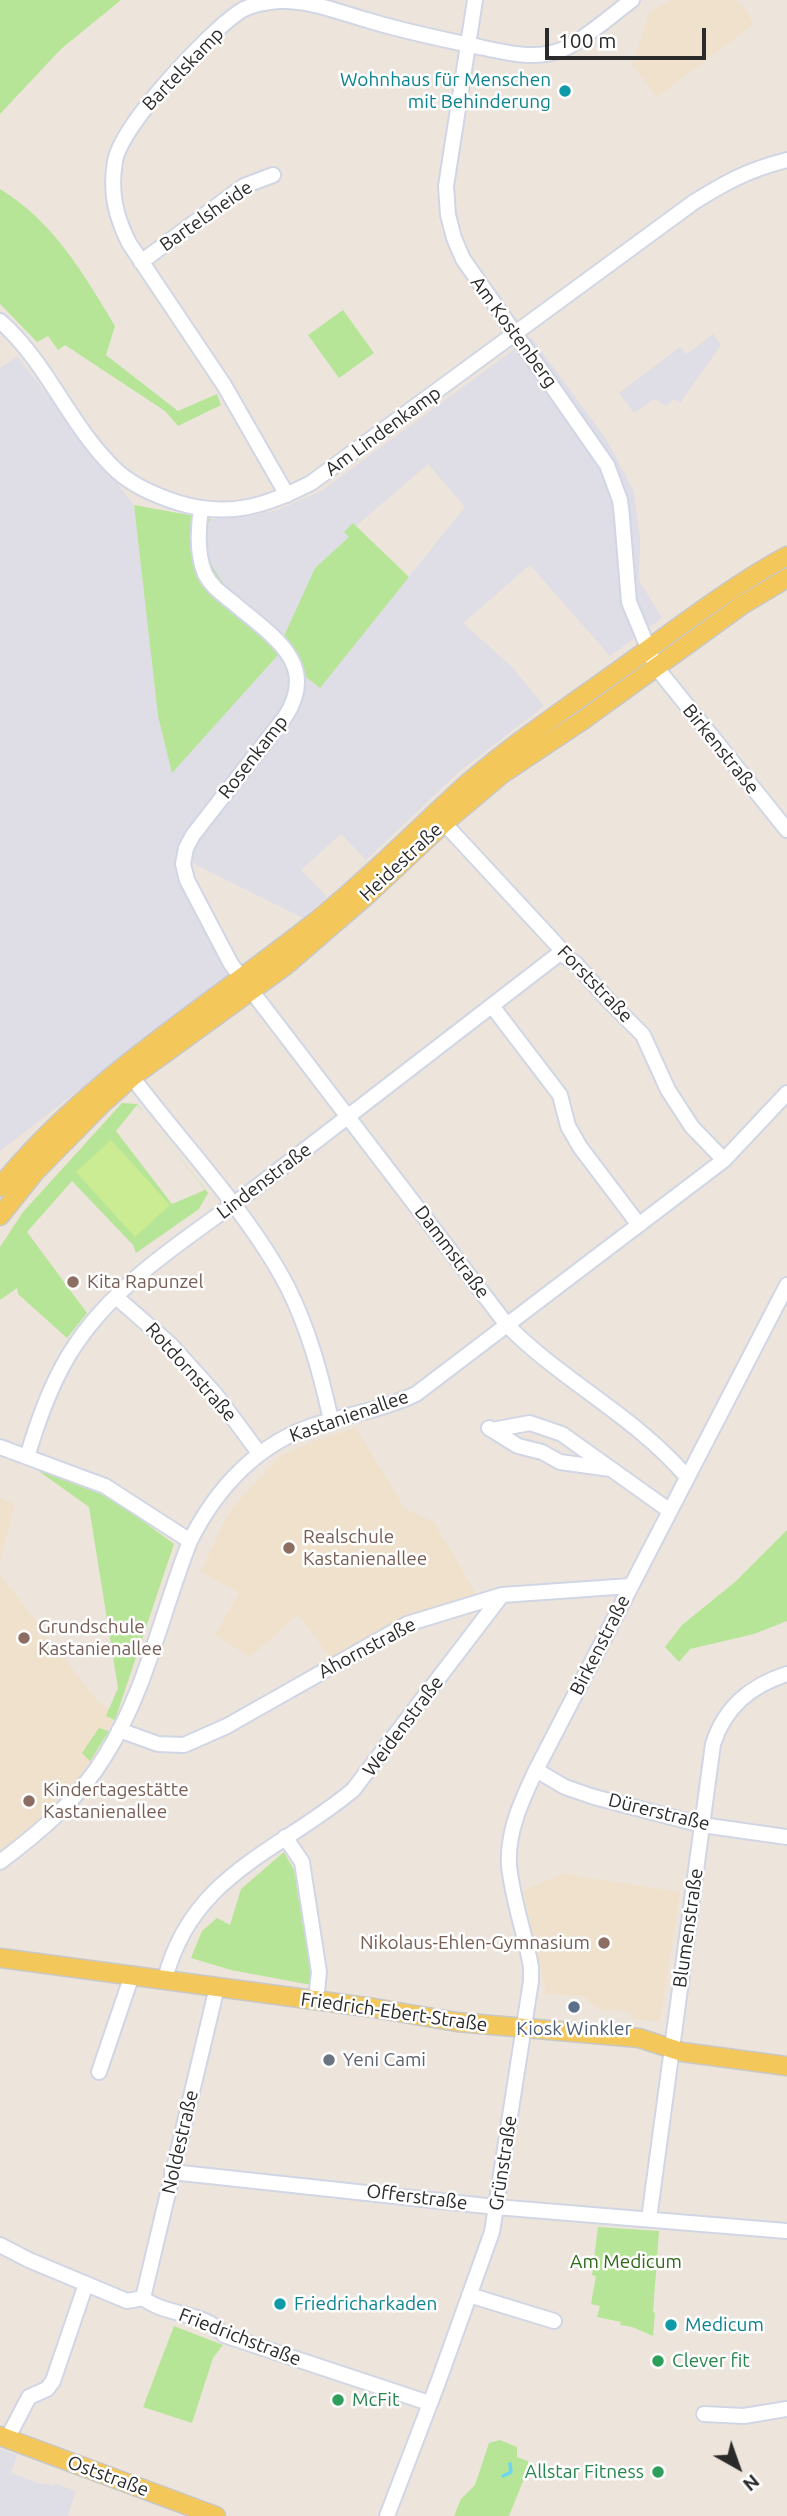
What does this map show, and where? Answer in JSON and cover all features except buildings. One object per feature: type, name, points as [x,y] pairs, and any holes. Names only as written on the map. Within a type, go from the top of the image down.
[{"type":"main road","name":"Heidestraße","points":[[3,1209],[35,1172],[103,1103],[247,984],[471,781],[733,588],[787,556]]},
{"type":"main road","name":"Heidestraße","points":[[3,1182],[58,1124],[156,1040],[326,931],[502,774],[567,731],[741,606],[787,578]]},
{"type":"main road","name":"Friedrich-Ebert-Straße","points":[[0,1958],[374,2008],[457,2022],[639,2038],[672,2049],[787,2066]]},
{"type":"main road","name":"Oststraße","points":[[4,2438],[196,2512],[216,2516]]},
{"type":"street","name":"Am Kostenberg","points":[[475,0],[445,191],[454,238],[463,259],[607,465],[622,517],[629,602],[656,667]]},
{"type":"street","name":"Bartelskamp","points":[[287,495],[231,396],[141,262],[117,220],[113,188],[116,159],[133,122],[240,5],[303,2],[378,24],[504,54],[547,54],[567,47],[632,0]]},
{"type":"street","name":"Am Lindenkamp","points":[[0,321],[26,349],[91,440],[118,472],[145,490],[201,509],[233,510],[287,495],[312,483],[627,250],[725,183],[753,169],[787,160]]},
{"type":"street","name":"Bartelsheide","points":[[141,262],[244,186],[273,175]]},
{"type":"street","name":"Rosenkamp","points":[[201,509],[198,529],[205,573],[213,587],[278,641],[297,670],[299,687],[295,702],[285,717],[204,819],[186,848],[183,864],[187,880],[230,964],[247,984]]},
{"type":"street","name":"Birkenstraße","points":[[656,667],[787,830]]},
{"type":"street","name":"Forststraße","points":[[444,823],[558,946],[560,953],[575,964],[643,1035],[668,1090],[692,1126],[724,1160]]},
{"type":"street","name":"Lindenstraße","points":[[27,1457],[37,1424],[62,1367],[78,1340],[116,1297],[152,1264],[233,1205],[560,953]]},
{"type":"street","name":"Dammstraße","points":[[247,984],[507,1325],[529,1348],[664,1451],[687,1477]]},
{"type":"street","points":[[492,1006],[561,1094],[568,1126],[580,1147],[639,1225]]},
{"type":"street","points":[[132,1077],[233,1205],[273,1264],[298,1310],[319,1365],[331,1420]]},
{"type":"street","name":"Kastanienallee","points":[[0,1863],[57,1816],[83,1788],[105,1756],[141,1680],[171,1588],[190,1541],[200,1520],[236,1474],[259,1452],[285,1438],[331,1420],[381,1408],[416,1394],[724,1160],[787,1093]]},
{"type":"street","name":"Birkenstraße","points":[[524,2028],[531,1967],[511,1881],[509,1862],[515,1820],[536,1770],[787,1285]]},
{"type":"street","name":"Rotdornstraße","points":[[116,1297],[186,1361],[259,1452]]},
{"type":"street","points":[[611,1469],[560,1462],[542,1452],[519,1446],[488,1428],[530,1423],[562,1433],[670,1510]]},
{"type":"street","points":[[0,1447],[105,1486],[190,1541]]},
{"type":"street","name":"Ahornstraße","points":[[119,1730],[158,1744],[184,1745],[203,1739],[407,1624],[502,1595],[630,1586]]},
{"type":"street","name":"Weidenstraße","points":[[165,1979],[181,1933],[204,1901],[248,1863],[334,1807],[353,1790],[502,1595]]},
{"type":"street","name":"Blumenstraße","points":[[649,2219],[713,1744],[728,1711],[753,1689],[787,1674]]},
{"type":"street","name":"Dürerstraße","points":[[536,1770],[575,1790],[702,1825],[787,1837]]},
{"type":"street","points":[[285,1837],[303,1862],[319,1972],[317,1991]]},
{"type":"street","points":[[99,2072],[132,1975]]},
{"type":"street","name":"Noldestraße","points":[[143,2298],[217,1987]]},
{"type":"street","name":"Grünstraße","points":[[387,2516],[492,2232],[524,2028]]},
{"type":"street","name":"Offerstraße","points":[[172,2172],[496,2207],[787,2231]]},
{"type":"street","name":"Friedrichstraße","points":[[0,2245],[128,2301],[143,2298],[152,2305],[215,2324],[224,2335],[429,2403]]},
{"type":"street","points":[[4,2438],[29,2397],[47,2389],[53,2381],[89,2286]]},
{"type":"street","points":[[469,2295],[554,2321]]},
{"type":"street","points":[[704,2414],[744,2416],[787,2409]]},
{"type":"shaded area","points":[[672,0],[737,0],[747,11],[753,25],[657,97],[632,65],[650,12]]},
{"type":"shaded area","points":[[713,334],[721,345],[680,403],[673,399],[667,406],[654,399],[634,413],[619,393],[680,347],[687,354]]},
{"type":"shaded area","points":[[531,337],[607,440],[634,492],[640,538],[639,580],[662,618],[610,656],[530,565],[463,623],[512,667],[544,706],[460,771],[366,860],[341,834],[301,870],[327,897],[303,918],[192,863],[194,877],[241,965],[0,1151],[0,368],[17,356],[134,505],[158,716],[172,772],[278,655],[320,687],[465,507],[428,464],[356,526],[353,524],[344,532],[350,536],[315,568],[284,636],[214,572],[207,553],[206,525],[211,519],[251,516],[278,510],[321,491]]},
{"type":"shaded area","name":"Realschule Kastanienallee","points":[[356,1428],[405,1509],[434,1522],[476,1594],[378,1632],[331,1659],[298,1614],[250,1657],[215,1635],[239,1593],[201,1572],[223,1524],[234,1506],[280,1456],[319,1439]]},
{"type":"shaded area","points":[[0,1498],[15,1504],[0,1563]]},
{"type":"shaded area","name":"Grundschule Kastanienallee","points":[[0,1574],[98,1702],[117,1713],[89,1766],[69,1790],[47,1813],[0,1851]]},
{"type":"shaded area","name":"Nikolaus-Ehlen-Gymnasium","points":[[564,1874],[680,1892],[660,2022],[633,2019],[629,2012],[597,2009],[584,1996],[546,1994],[523,1890]]},
{"type":"shaded area","points":[[0,2449],[17,2455],[11,2473],[44,2485],[56,2484],[76,2491],[68,2516],[0,2516]]},
{"type":"green space","points":[[0,0],[121,0],[61,49],[0,114]]},
{"type":"green space","points":[[0,189],[19,202],[52,233],[91,287],[115,326],[106,355],[178,411],[217,394],[221,405],[178,426],[165,411],[65,345],[58,350],[48,336],[37,342],[0,304]]},
{"type":"green space","points":[[343,310],[374,353],[339,378],[308,335]]},
{"type":"green space","points":[[134,505],[211,519],[206,528],[206,545],[216,573],[247,607],[284,636],[315,568],[349,537],[344,532],[353,523],[409,577],[320,688],[278,655],[172,773],[158,716]]},
{"type":"green space","points":[[122,1103],[137,1104],[145,1114],[137,1105],[116,1131],[172,1204],[205,1190],[147,1117],[208,1193],[199,1209],[136,1253],[133,1245],[72,1181],[27,1232],[87,1313],[67,1338],[18,1294],[17,1288],[0,1300],[0,1247],[23,1212]]},
{"type":"green space","points":[[111,1140],[170,1205],[135,1237],[76,1172]]},
{"type":"green space","points":[[33,1467],[113,1499],[174,1544],[115,1720],[106,1716],[118,1688],[89,1507]]},
{"type":"green space","points":[[787,1530],[787,1621],[754,1634],[690,1649],[679,1662],[665,1647],[682,1625],[735,1582]]},
{"type":"green space","points":[[99,1728],[109,1731],[90,1761],[82,1753]]},
{"type":"green space","points":[[284,1852],[294,1870],[306,1944],[317,1986],[231,1970],[191,1958],[202,1931],[217,1918],[230,1925],[241,1889]]},
{"type":"green space","name":"Am Medicum","points":[[598,2227],[659,2231],[653,2336],[620,2325],[621,2322],[597,2317],[600,2306],[591,2304],[596,2276],[592,2275]]},
{"type":"green space","points":[[174,2326],[223,2345],[213,2358],[192,2423],[143,2407]]},
{"type":"green space","points":[[500,2440],[517,2447],[517,2457],[528,2461],[529,2466],[509,2516],[454,2516],[461,2499],[475,2485],[489,2443]]},
{"type":"waterway","points":[[503,2476],[511,2472],[510,2464]]},
{"type":"place","name":"Wohnhaus für Menschen mit Behinderung","points":[[565,91]]},
{"type":"place","name":"Kita Rapunzel","points":[[73,1282]]},
{"type":"place","name":"Realschule Kastanienallee","points":[[289,1548]]},
{"type":"place","name":"Grundschule Kastanienallee","points":[[24,1638]]},
{"type":"place","name":"Kindertagestätte Kastanienallee","points":[[29,1801]]},
{"type":"place","name":"Nikolaus-Ehlen-Gymnasium","points":[[604,1943]]},
{"type":"place","name":"Kiosk Winkler","points":[[574,2007]]},
{"type":"place","name":"Yeni Cami","points":[[329,2060]]},
{"type":"place","name":"Friedricharkaden","points":[[280,2304]]},
{"type":"place","name":"Medicum","points":[[671,2325]]},
{"type":"place","name":"Clever fit","points":[[658,2361]]},
{"type":"place","name":"McFit","points":[[338,2400]]},
{"type":"place","name":"Allstar Fitness","points":[[658,2472]]}]
